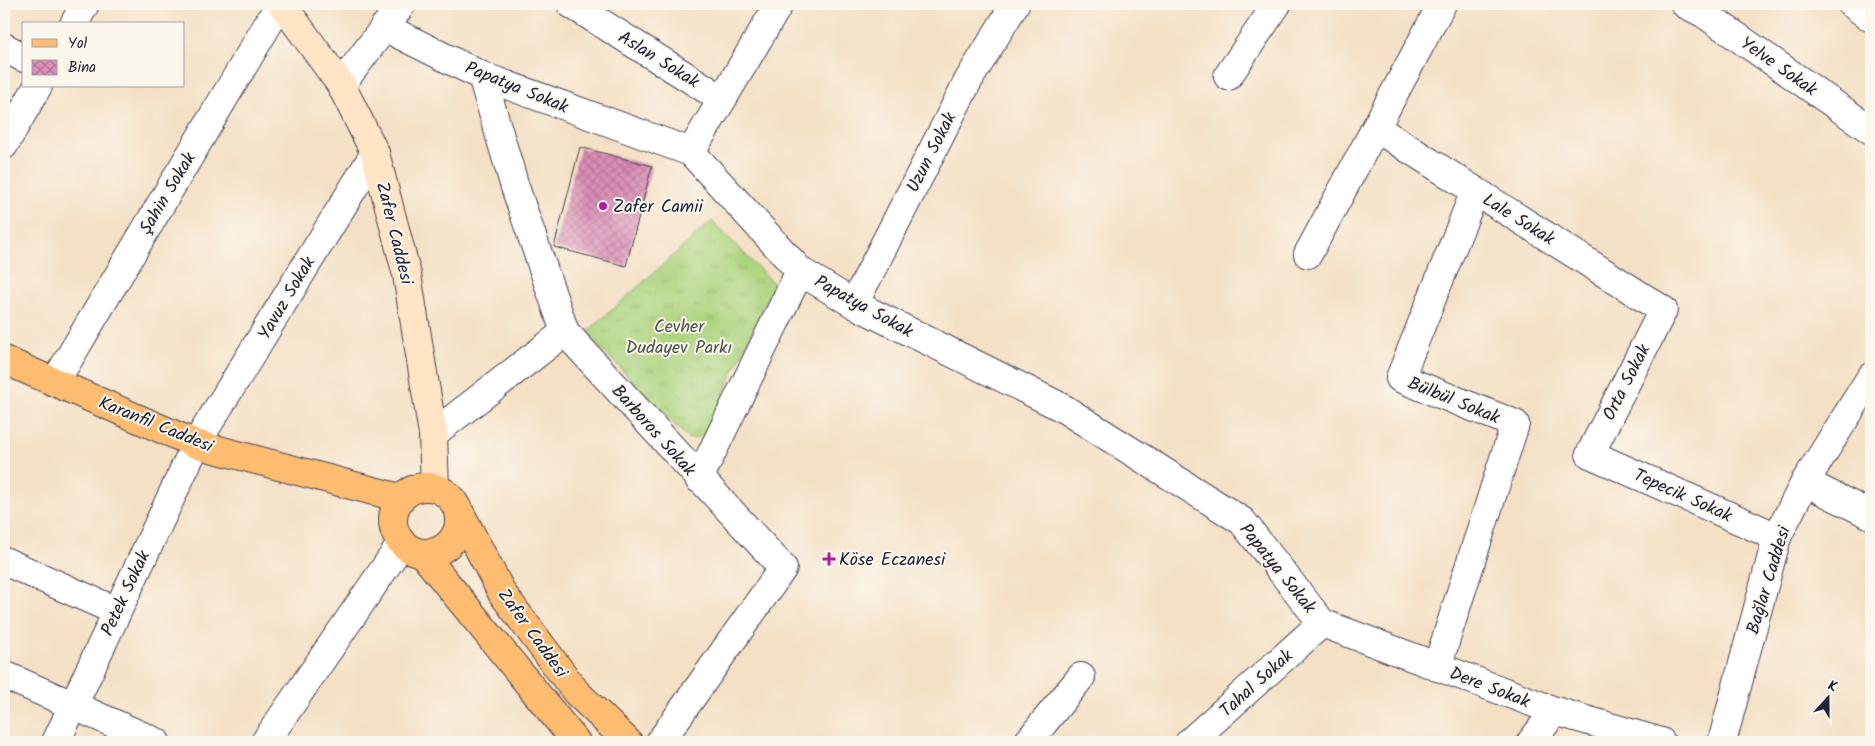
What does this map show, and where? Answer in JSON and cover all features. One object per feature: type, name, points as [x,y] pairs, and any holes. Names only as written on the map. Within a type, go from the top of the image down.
[{"type":"main road","name":"Zafer Caddesi","points":[[281,4],[341,86],[375,153],[406,275],[432,434],[435,488],[449,496],[458,509],[508,600],[576,692],[628,742]]},
{"type":"main road","name":"Karanfil Caddesi","points":[[4,360],[196,444],[400,498]]},
{"type":"main road","points":[[400,498],[416,488],[435,488]]},
{"type":"main road","name":"Zafer Caddesi","points":[[400,498],[392,517],[396,535],[412,548],[576,742]]},
{"type":"main road","points":[[412,548],[433,553],[444,549],[458,532],[460,520],[458,509]]},
{"type":"street","points":[[75,22],[85,4]]},
{"type":"street","name":"Şahin Sokak","points":[[55,382],[281,4]]},
{"type":"street","points":[[341,86],[402,4]]},
{"type":"street","name":"Aslan Sokak","points":[[571,4],[722,99]]},
{"type":"street","points":[[691,152],[779,4]]},
{"type":"street","name":"Uzun Sokak","points":[[854,304],[968,81],[1015,4]]},
{"type":"street","points":[[1228,76],[1277,4]]},
{"type":"street","points":[[1308,254],[1442,4]]},
{"type":"street","name":"Yelve Sokak","points":[[1685,4],[1703,13],[1871,130]]},
{"type":"street","points":[[1852,4],[1871,18]]},
{"type":"street","name":"Papatya Sokak","points":[[384,27],[482,76],[691,152],[800,271],[854,304],[1061,407],[1242,521],[1322,623]]},
{"type":"street","points":[[4,47],[22,57]]},
{"type":"street","name":"Barboros Sokak","points":[[482,76],[515,187],[565,332],[783,568],[660,742]]},
{"type":"street","points":[[4,145],[37,88]]},
{"type":"street","name":"Lale Sokak","points":[[1376,128],[1663,310]]},
{"type":"street","name":"Yavuz Sokak","points":[[196,444],[375,153]]},
{"type":"street","name":"Bülbül Sokak","points":[[1437,667],[1515,424],[1400,378],[1475,191]]},
{"type":"street","points":[[699,479],[800,271]]},
{"type":"street","name":"Orta Sokak","points":[[1590,454],[1663,310]]},
{"type":"street","points":[[432,434],[565,332]]},
{"type":"street","name":"Bağlar Caddesi","points":[[1722,742],[1777,537],[1805,482],[1871,377]]},
{"type":"street","name":"Petek Sokak","points":[[56,742],[196,444]]},
{"type":"street","name":"Tepecik Sokak","points":[[1590,454],[1777,537]]},
{"type":"street","points":[[1805,482],[1871,515]]},
{"type":"street","points":[[265,742],[412,548]]},
{"type":"street","points":[[4,561],[116,611]]},
{"type":"street","name":"Dere Sokak","points":[[1322,623],[1555,711],[1661,742]]},
{"type":"street","name":"Tahal Sokak","points":[[1190,742],[1322,623]]},
{"type":"street","points":[[4,675],[156,742]]},
{"type":"street","points":[[1028,742],[1081,677]]},
{"type":"street","points":[[1531,742],[1555,711]]},
{"type":"green space","name":"Cevher Dudayev Parkı","points":[[712,221],[774,284],[704,436],[689,439],[586,333]]},
{"type":"building","name":"Zafer Camii","points":[[580,147],[652,166],[626,266],[554,247]]},
{"type":"place","name":"Zafer Camii","points":[[603,206]]},
{"type":"place","name":"Köse Eczanesi","points":[[829,559]]}]
